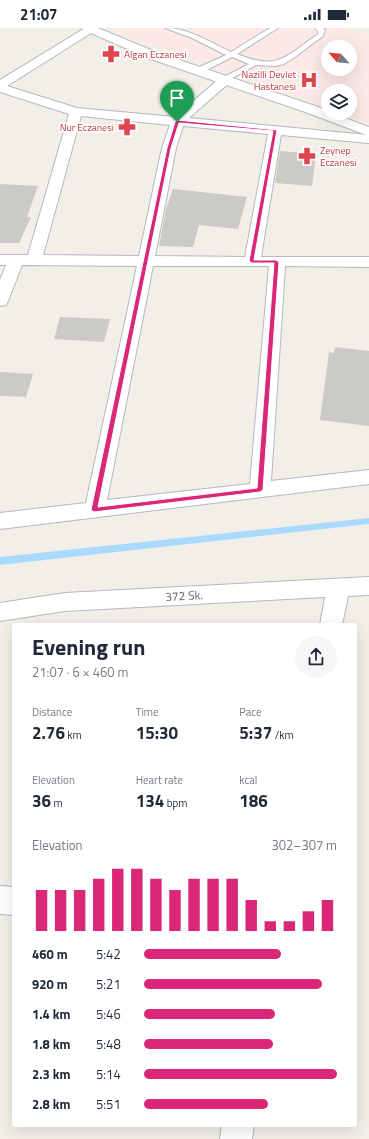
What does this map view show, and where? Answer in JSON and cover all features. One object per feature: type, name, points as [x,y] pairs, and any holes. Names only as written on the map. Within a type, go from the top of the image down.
[{"type":"street","points":[[0,84],[89,29],[152,55],[313,110],[369,132]]},
{"type":"street","points":[[94,510],[147,261],[169,148],[177,122],[225,80]]},
{"type":"street","points":[[0,88],[76,112],[369,139]]},
{"type":"street","points":[[34,261],[76,112]]},
{"type":"street","points":[[252,261],[275,130]]},
{"type":"street","points":[[0,301],[8,260],[369,262]]},
{"type":"street","points":[[260,490],[276,262]]},
{"type":"street","points":[[0,521],[369,477]]},
{"type":"street","name":"372 Sk.","points":[[0,612],[65,602],[369,586]]},
{"type":"street","points":[[331,623],[338,588]]},
{"type":"street","points":[[0,900],[12,901]]},
{"type":"street","points":[[236,1139],[238,1127]]},
{"type":"lane","points":[[168,28],[263,65],[275,64],[286,59],[322,35],[322,30],[318,28]]},
{"type":"lane","points":[[198,70],[232,54],[275,28]]},
{"type":"lane","points":[[225,80],[255,63]]},
{"type":"shaded area","name":"Nazilli Devlet Hastanesi","points":[[106,28],[340,28],[369,36],[369,123],[357,119],[357,84],[321,84],[321,105]]},
{"type":"building","points":[[280,151],[316,154],[312,186],[275,183]]},
{"type":"building","points":[[0,184],[38,186],[27,217],[31,217],[19,243],[0,243]]},
{"type":"building","points":[[173,189],[247,197],[238,229],[199,225],[193,247],[159,246],[166,209]]},
{"type":"building","points":[[60,317],[110,319],[104,342],[54,339]]},
{"type":"building","points":[[335,347],[369,351],[369,426],[320,420],[329,352],[334,353]]},
{"type":"building","points":[[0,372],[33,374],[26,397],[0,396]]},
{"type":"waterway","points":[[0,561],[369,521]]},
{"type":"place","name":"Algan Eczanesi","points":[[111,54]]},
{"type":"place","name":"Nazilli Devlet Hastanesi","points":[[309,80]]},
{"type":"place","name":"Nur Eczanesi","points":[[127,127]]},
{"type":"place","name":"Zeynep Eczanesi","points":[[307,156]]},
{"type":"route","points":[[177,122],[275,130],[252,261],[276,262],[260,490],[94,510],[147,261],[169,148],[177,122]]}]
